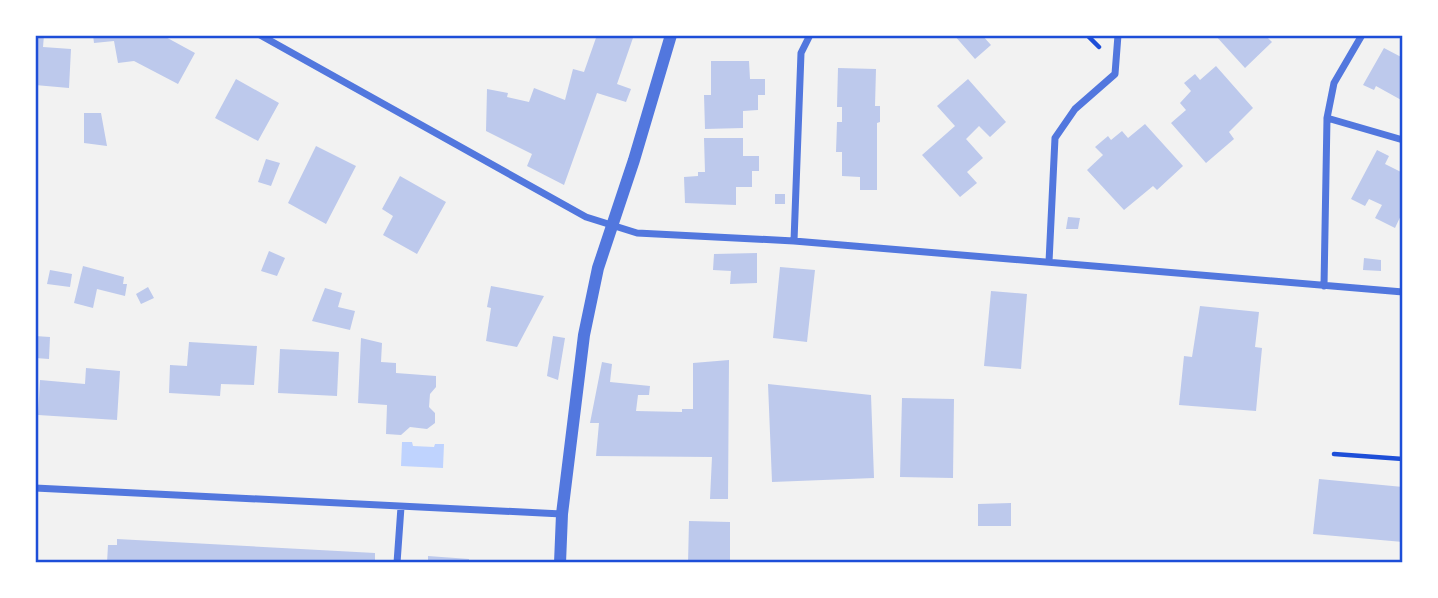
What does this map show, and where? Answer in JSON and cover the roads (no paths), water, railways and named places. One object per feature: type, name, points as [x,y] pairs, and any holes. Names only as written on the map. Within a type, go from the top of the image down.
[{"type":"street","points":[[260,35],[586,217],[637,233],[794,242],[1403,292]]},
{"type":"street","points":[[560,563],[562,514],[584,335],[598,268],[671,35]]},
{"type":"street","points":[[794,242],[801,53],[810,35]]},
{"type":"street","points":[[1049,262],[1055,138],[1075,109],[1115,74],[1118,35]]},
{"type":"street","points":[[1324,285],[1327,118],[1334,83],[1362,35]]},
{"type":"street","points":[[1327,118],[1403,140]]},
{"type":"street","points":[[35,488],[562,514]]},
{"type":"street","points":[[397,563],[401,508]]},
{"type":"water","points":[[402,442],[412,442],[413,446],[434,447],[435,444],[444,444],[443,468],[401,466]]}]
